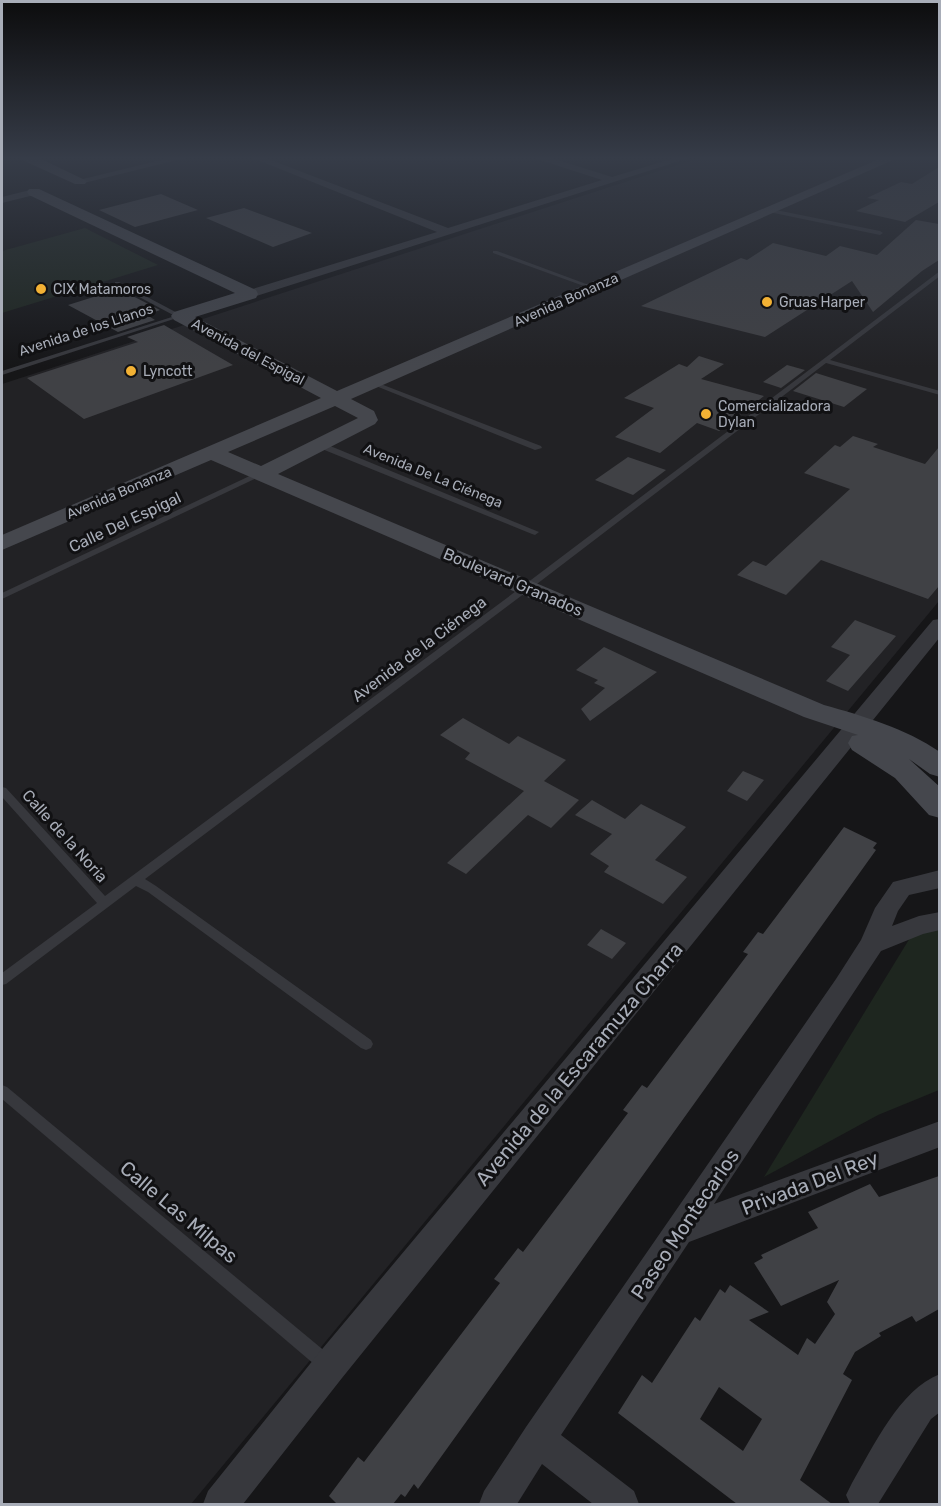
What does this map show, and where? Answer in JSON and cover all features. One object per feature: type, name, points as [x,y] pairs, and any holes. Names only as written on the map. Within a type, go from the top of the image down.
[{"type":"street","points":[[109,227],[250,294],[463,227]]},
{"type":"street","points":[[436,227],[448,232]]},
{"type":"street","name":"Avenida Bonanza","points":[[2,543],[734,227]]},
{"type":"street","name":"Avenida del Espigal","points":[[180,316],[250,294]]},
{"type":"street","name":"Avenida del Espigal","points":[[180,316],[336,399]]},
{"type":"street","points":[[261,474],[368,420],[363,411],[336,399]]},
{"type":"street","name":"Boulevard Granados","points":[[212,453],[854,730],[902,742],[928,757],[939,767]]},
{"type":"street","name":"Avenida de la Escaramuza Charra","points":[[221,1504],[330,1366],[939,624]]},
{"type":"street","name":"Boulevard Granados","points":[[854,730],[923,785],[939,808]]},
{"type":"street","name":"Paseo Montecarlos","points":[[497,1504],[538,1439],[872,944],[887,908],[901,888],[939,879]]},
{"type":"street","points":[[872,944],[919,925],[939,921]]},
{"type":"street","name":"Privada Del Rey","points":[[680,1231],[939,1134]]},
{"type":"street","points":[[864,1495],[919,1407],[939,1390]]},
{"type":"street","points":[[538,1439],[621,1504]]},
{"type":"lane","points":[[852,227],[880,233]]},
{"type":"lane","points":[[495,252],[594,288]]},
{"type":"lane","name":"Avenida de la Ciénega","points":[[2,980],[526,588],[939,273]]},
{"type":"lane","points":[[117,284],[180,316]]},
{"type":"lane","name":"Avenida de los Llanos","points":[[2,373],[180,316]]},
{"type":"lane","points":[[825,361],[939,393]]},
{"type":"lane","points":[[373,383],[538,448]]},
{"type":"lane","name":"Avenida De La Ciénega","points":[[320,445],[535,532]]},
{"type":"lane","name":"Calle Del Espigal","points":[[2,596],[261,474]]},
{"type":"lane","name":"Calle de la Noria","points":[[2,791],[104,903]]},
{"type":"lane","points":[[136,880],[152,889],[366,1044]]},
{"type":"lane","name":"Calle Las Milpas","points":[[2,1091],[330,1366]]},
{"type":"shaded area","points":[[485,227],[939,227],[939,601],[191,1504],[2,1504],[2,384]]},
{"type":"shaded area","name":"CIX Matamoros","points":[[85,228],[158,265],[2,313],[2,251]]},
{"type":"shaded area","points":[[939,924],[939,1090],[878,1115],[764,1177],[916,928]]},
{"type":"building","points":[[227,227],[296,227],[312,233],[273,247]]},
{"type":"building","points":[[908,227],[939,227],[939,260],[922,271],[873,312],[852,281],[765,337],[641,306],[741,258],[747,260],[773,243],[826,256],[840,246],[877,255]]},
{"type":"building","points":[[119,289],[160,310],[147,315],[155,320],[118,332],[68,305]]},
{"type":"building","name":"Lyncott","points":[[164,325],[233,365],[84,419],[27,378],[138,342],[127,337]]},
{"type":"building","name":"Comercializadora Dylan","points":[[699,356],[724,364],[701,379],[764,396],[719,431],[697,423],[660,453],[615,437],[654,408],[624,398],[679,364],[687,367]]},
{"type":"building","points":[[787,365],[805,370],[781,388],[763,382]]},
{"type":"building","points":[[816,373],[867,389],[844,407],[793,391]]},
{"type":"building","points":[[853,436],[878,444],[873,447],[925,464],[939,447],[939,586],[928,599],[821,560],[786,595],[737,575],[753,561],[766,566],[850,489],[804,473],[835,445],[840,447]]},
{"type":"building","points":[[628,457],[666,470],[633,495],[595,480]]},
{"type":"building","points":[[855,620],[896,636],[848,691],[826,681],[850,655],[831,647]]},
{"type":"building","points":[[604,647],[657,672],[590,721],[581,709],[605,688],[594,683],[598,680],[576,670]]},
{"type":"building","points":[[463,718],[509,744],[518,736],[566,760],[544,781],[579,800],[551,828],[528,815],[466,874],[447,863],[524,791],[465,759],[470,753],[440,735]]},
{"type":"building","points":[[743,771],[764,780],[747,801],[727,791]]},
{"type":"building","points":[[592,800],[625,819],[641,804],[686,827],[655,860],[687,877],[663,904],[604,872],[609,866],[590,854],[612,834],[575,815]]},
{"type":"building","points":[[844,827],[877,843],[873,848],[876,850],[418,1489],[414,1484],[405,1497],[401,1494],[393,1504],[337,1504],[329,1496],[358,1457],[364,1462],[500,1283],[494,1279],[518,1248],[523,1252],[628,1113],[623,1110],[642,1085],[647,1088],[748,954],[743,952],[758,932],[763,934]]},
{"type":"building","points":[[601,929],[626,943],[612,959],[587,945]]},
{"type":"building","points":[[939,1176],[939,1309],[916,1322],[912,1316],[879,1333],[881,1336],[855,1352],[843,1374],[852,1380],[800,1480],[832,1504],[737,1504],[618,1413],[642,1375],[652,1383],[695,1317],[700,1321],[720,1289],[725,1293],[730,1285],[769,1312],[749,1320],[798,1355],[807,1338],[815,1344],[835,1314],[827,1302],[839,1280],[781,1306],[754,1263],[763,1258],[761,1255],[818,1228],[808,1212],[870,1184],[879,1197]],"holes":[[[719,1387],[762,1419],[743,1451],[700,1419]]]},
{"type":"place","name":"CIX Matamoros","points":[[41,289]]},
{"type":"place","name":"Gruas Harper","points":[[767,302]]},
{"type":"place","name":"Lyncott","points":[[131,371]]},
{"type":"place","name":"Comercializadora Dylan","points":[[706,414]]}]
